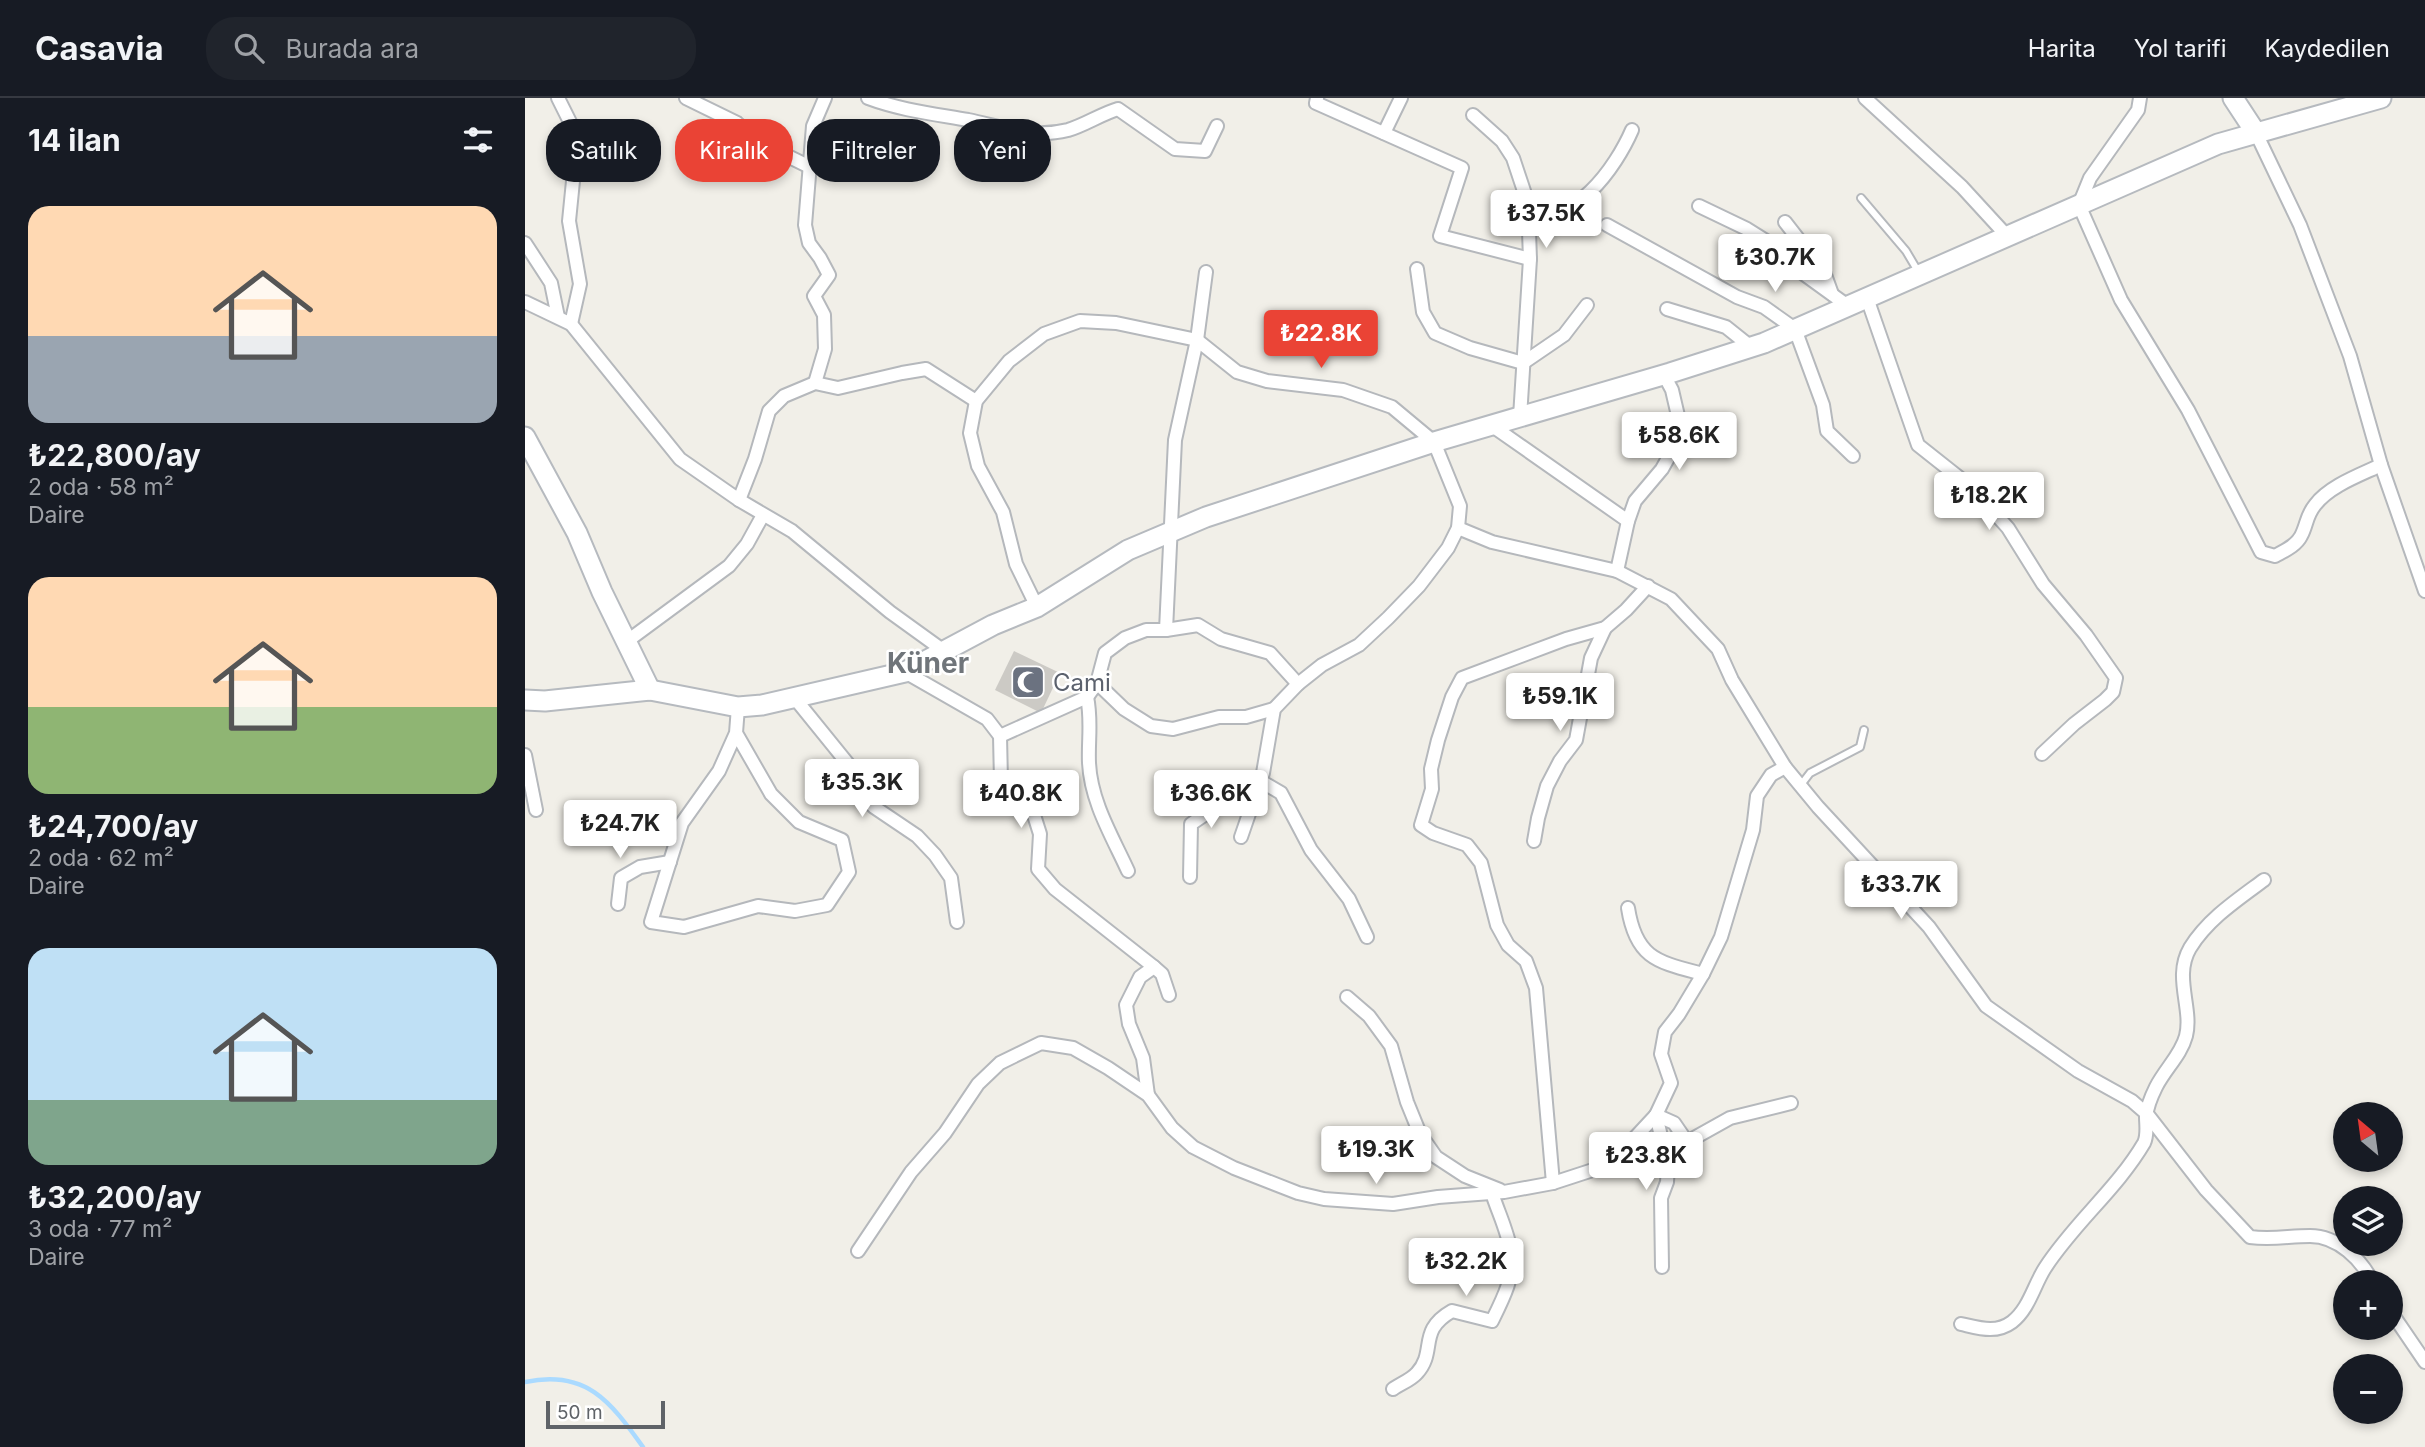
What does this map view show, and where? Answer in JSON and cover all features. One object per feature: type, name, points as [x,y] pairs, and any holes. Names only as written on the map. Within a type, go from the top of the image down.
[{"type":"street","points":[[558,98],[571,124],[576,151],[569,221],[580,284],[571,324]]},
{"type":"street","points":[[686,98],[737,123],[752,137],[807,166]]},
{"type":"street","points":[[868,98],[889,106],[1015,132],[1042,133],[1069,130],[1118,104],[1175,149],[1205,151],[1217,126]]},
{"type":"street","points":[[1317,98],[1317,103],[1462,168],[1440,236],[1530,259]]},
{"type":"street","points":[[1384,133],[1401,98]]},
{"type":"street","points":[[1865,98],[1962,187],[2007,236]]},
{"type":"street","points":[[2140,98],[2138,110],[2090,178],[2079,205],[2121,300],[2188,410],[2261,552],[2275,556],[2290,549],[2301,537],[2305,520],[2316,503],[2343,484],[2382,464]]},
{"type":"street","points":[[2234,98],[2256,133],[2300,225],[2350,356],[2382,464],[2425,591]]},
{"type":"street","points":[[525,700],[545,701],[650,690],[738,707],[762,705],[905,672],[993,625],[1037,607],[1128,550],[1206,517],[1434,442],[1751,347],[1795,330],[1840,301],[1867,298],[2218,144],[2381,98]]},
{"type":"street","points":[[817,119],[827,99]]},
{"type":"street","points":[[1473,115],[1502,141],[1513,158],[1528,203],[1530,259],[1520,417]]},
{"type":"street","points":[[1528,203],[1540,212],[1570,207],[1590,192],[1605,174],[1624,150],[1632,130]]},
{"type":"street","points":[[809,182],[805,225],[809,243],[828,275],[814,296],[824,315],[825,338],[825,349],[815,383]]},
{"type":"street","points":[[1699,206],[1771,244],[1801,272],[1840,301]]},
{"type":"street","points":[[1785,222],[1823,272],[1840,301]]},
{"type":"street","points":[[1607,225],[1737,297],[1764,307],[1795,330],[1823,405],[1827,432],[1853,456]]},
{"type":"street","points":[[525,243],[551,283],[558,317]]},
{"type":"street","points":[[1417,269],[1423,312],[1435,333],[1470,348],[1523,363]]},
{"type":"street","points":[[1166,630],[1175,440],[1197,340],[1206,272]]},
{"type":"street","points":[[1867,298],[1918,445],[1971,487],[2008,528],[2043,584],[2086,635],[2116,678],[2113,692],[2105,701],[2074,724],[2042,754]]},
{"type":"street","points":[[525,302],[571,324],[680,459],[739,500],[792,531],[890,612],[944,651]]},
{"type":"street","points":[[1523,363],[1564,335],[1587,305]]},
{"type":"street","points":[[1667,309],[1726,327],[1751,347]]},
{"type":"street","points":[[1037,607],[1016,564],[1003,512],[978,466],[970,433],[976,401],[1009,361],[1044,334],[1080,321],[1116,323],[1197,340],[1237,372],[1266,381],[1343,390],[1392,407],[1434,442],[1460,506],[1458,528],[1448,548],[1419,586],[1359,645],[1322,666],[1299,684],[1275,709],[1246,717],[1219,717],[1173,729],[1151,726],[1124,709],[1097,683]]},
{"type":"street","points":[[739,500],[769,411],[784,396],[815,383],[838,388],[926,369],[976,401]]},
{"type":"street","points":[[1617,571],[1635,501],[1662,469],[1682,433],[1672,390],[1664,375]]},
{"type":"street","points":[[1492,425],[1628,521]]},
{"type":"street","points":[[525,436],[577,533],[602,592],[650,690]]},
{"type":"street","points":[[626,642],[729,566],[747,544],[763,515]]},
{"type":"street","points":[[1458,528],[1492,542],[1617,571],[1671,599],[1718,649],[1732,680],[1785,767],[1929,927],[1986,1006],[2078,1072],[2131,1101],[2147,1114],[2206,1190],[2250,1237],[2273,1240],[2313,1236],[2338,1243],[2367,1270]]},
{"type":"street","points":[[1534,841],[1547,786],[1560,761],[1576,740],[1591,658],[1605,628],[1648,586]]},
{"type":"street","points":[[1000,736],[1087,697],[1097,683],[1105,653],[1125,638],[1146,630],[1198,625],[1221,639],[1270,653],[1299,684]]},
{"type":"street","points":[[1553,1183],[1536,988],[1526,961],[1508,945],[1497,925],[1481,863],[1467,845],[1433,833],[1421,825],[1432,789],[1431,769],[1438,740],[1452,697],[1462,678],[1566,639],[1605,628]]},
{"type":"street","points":[[905,672],[987,719],[1000,736],[1001,780],[1009,793],[1034,815],[1039,834],[1038,869],[1055,889],[1162,974],[1169,995]]},
{"type":"street","points":[[793,696],[857,775],[863,796],[874,807],[917,836],[935,855],[951,878],[957,922]]},
{"type":"street","points":[[1087,697],[1091,716],[1089,764],[1094,799],[1128,870]]},
{"type":"street","points":[[736,733],[771,794],[799,821],[842,840],[849,872],[827,905],[795,911],[758,906],[684,927],[651,922],[682,823],[719,771],[736,733],[738,707]]},
{"type":"street","points":[[1241,837],[1259,780],[1275,709]]},
{"type":"street","points":[[525,755],[536,810]]},
{"type":"street","points":[[858,1251],[911,1171],[945,1133],[978,1084],[1000,1063],[1041,1043],[1073,1048],[1148,1095],[1172,1128],[1193,1147],[1234,1168],[1298,1193],[1324,1199],[1392,1204],[1553,1183],[1599,1168],[1630,1143],[1656,1115],[1671,1083],[1661,1054],[1665,1032],[1703,974],[1721,937],[1753,830],[1757,796],[1771,775],[1785,767]]},
{"type":"street","points":[[1259,780],[1281,793],[1311,850],[1349,899],[1367,937]]},
{"type":"street","points":[[1190,877],[1191,824],[1229,798],[1254,795]]},
{"type":"street","points":[[618,904],[621,878],[640,867],[670,862]]},
{"type":"street","points":[[1961,1324],[1998,1329],[2013,1321],[2026,1305],[2044,1268],[2146,1140],[2147,1114],[2156,1087],[2185,1039],[2188,1023],[2184,1003],[2183,968],[2190,948],[2222,911],[2264,880]]},
{"type":"street","points":[[1627,908],[1639,945],[1652,957],[1667,965],[1703,974]]},
{"type":"street","points":[[1148,1095],[1143,1058],[1129,1024],[1126,1005],[1140,977],[1154,967]]},
{"type":"street","points":[[1347,997],[1369,1016],[1391,1046],[1407,1102],[1420,1133],[1436,1157],[1465,1176],[1498,1192]]},
{"type":"street","points":[[1656,1115],[1674,1122],[1687,1142],[1730,1118],[1791,1103]]},
{"type":"street","points":[[1656,1115],[1668,1166],[1667,1182],[1661,1198],[1662,1267]]},
{"type":"street","points":[[1393,1389],[1416,1374],[1425,1361],[1430,1333],[1438,1319],[1452,1311],[1492,1321],[1511,1270],[1512,1253],[1498,1192]]},
{"type":"street","points":[[2403,1330],[2425,1362]]},
{"type":"lane","points":[[1861,198],[1906,251],[1920,275]]},
{"type":"lane","points":[[1800,786],[1810,773],[1860,747],[1864,730]]},
{"type":"building","name":"Cami","points":[[1014,651],[1060,673],[1041,713],[995,690]]},
{"type":"waterway","points":[[525,1382],[565,1380],[595,1392],[619,1416],[643,1447]]},
{"type":"place","name":"Cami","points":[[1028,682]]},
{"type":"district","name":"Küner","points":[[928,663]]}]
